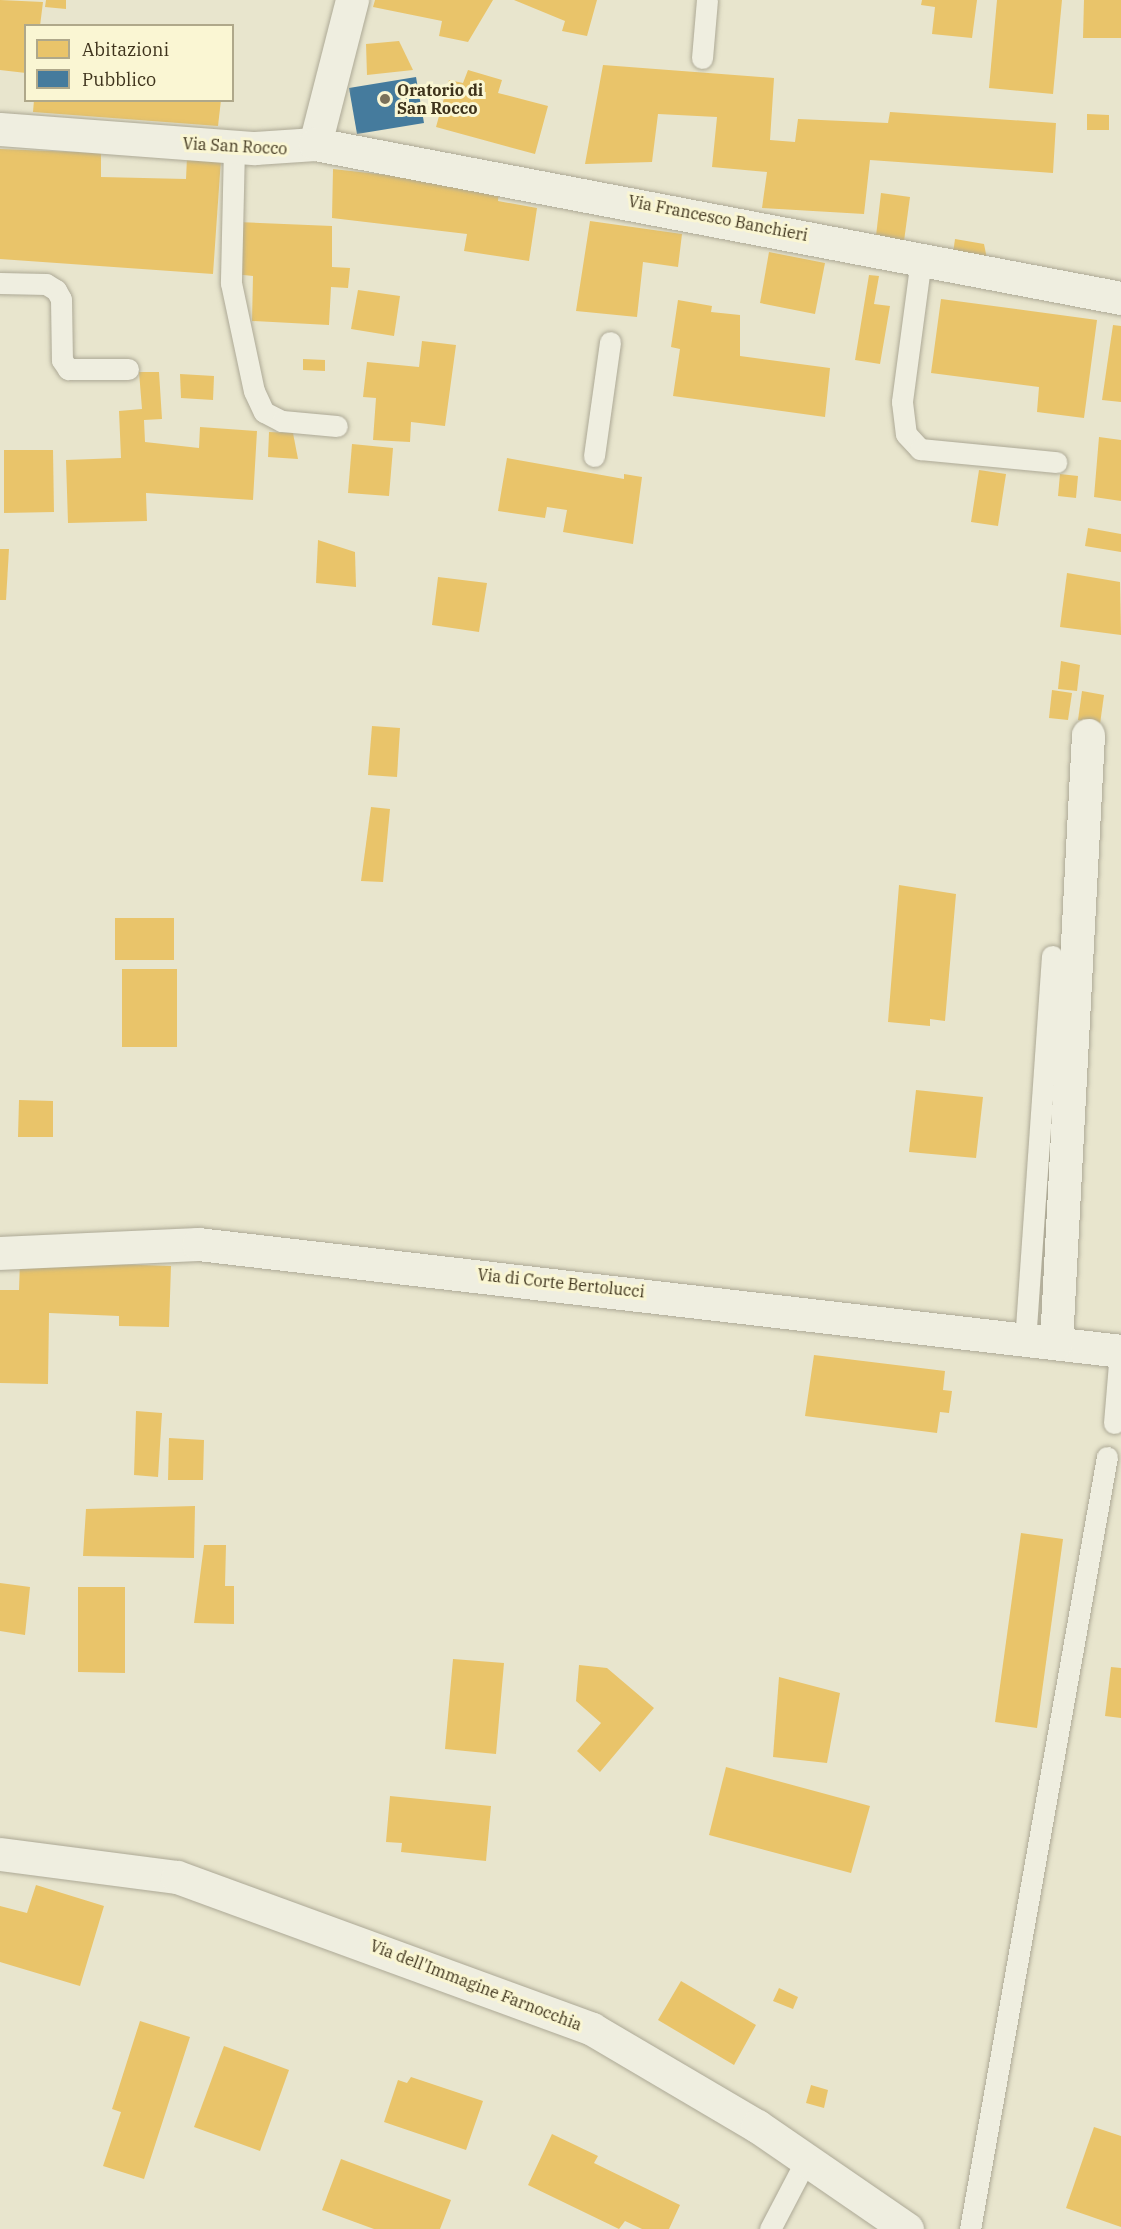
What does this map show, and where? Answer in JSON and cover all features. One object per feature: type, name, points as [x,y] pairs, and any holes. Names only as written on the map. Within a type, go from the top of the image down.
[{"type":"street","points":[[315,144],[352,0]]},
{"type":"street","name":"Via San Rocco","points":[[0,129],[114,140],[234,147],[294,149],[315,144]]},
{"type":"street","name":"Via Francesco Banchieri","points":[[315,144],[1121,298]]},
{"type":"street","points":[[1040,1342],[1088,735]]},
{"type":"street","name":"Via di Corte Bertolucci","points":[[0,1253],[198,1244],[712,1300],[1120,1351]]},
{"type":"street","name":"Via dell'Immagine Farnocchia","points":[[0,1854],[177,1877],[402,1956],[592,2029],[806,2160],[907,2229]]},
{"type":"lane","points":[[702,58],[707,0]]},
{"type":"lane","points":[[234,147],[231,284],[254,391],[264,412],[282,421],[337,426]]},
{"type":"lane","points":[[921,259],[902,402],[906,434],[920,449],[1056,462]]},
{"type":"lane","points":[[0,282],[46,284],[56,290],[61,299],[62,360],[68,369],[128,369]]},
{"type":"lane","points":[[594,456],[610,342]]},
{"type":"lane","points":[[1040,1342],[1052,956]]},
{"type":"lane","points":[[1114,1423],[1120,1351]]},
{"type":"lane","points":[[970,2229],[1107,1456]]},
{"type":"lane","points":[[770,2229],[806,2160]]},
{"type":"building: Abitazioni","points":[[0,0],[43,2],[40,24],[24,24],[24,73],[0,70]]},
{"type":"building: Abitazioni","points":[[46,0],[66,0],[66,9],[45,7]]},
{"type":"building: Abitazioni","points":[[375,0],[493,0],[468,42],[439,36],[442,21],[373,7]]},
{"type":"building: Abitazioni","points":[[514,0],[597,0],[587,36],[562,31],[565,21]]},
{"type":"building: Abitazioni","points":[[922,0],[977,0],[972,38],[932,34],[935,7],[921,5]]},
{"type":"building: Abitazioni","points":[[997,0],[1062,0],[1053,94],[989,88]]},
{"type":"building: Abitazioni","points":[[1084,0],[1121,0],[1121,38],[1083,38]]},
{"type":"building: Abitazioni","points":[[399,41],[413,70],[367,75],[366,44]]},
{"type":"building: Abitazioni","points":[[603,65],[774,78],[770,140],[795,142],[798,119],[888,123],[890,112],[1056,123],[1053,173],[870,160],[864,214],[762,208],[767,172],[712,167],[717,117],[658,114],[652,162],[585,164]]},
{"type":"building: Abitazioni","points":[[468,70],[502,80],[498,93],[548,106],[535,154],[436,127],[449,80],[463,83]]},
{"type":"building: Abitazioni","points":[[34,102],[221,102],[218,126],[33,112]]},
{"type":"building: Abitazioni","points":[[1087,114],[1109,115],[1109,130],[1087,130]]},
{"type":"building: Abitazioni","points":[[0,149],[101,153],[101,177],[186,179],[187,157],[221,159],[213,274],[0,259]]},
{"type":"building: Abitazioni","points":[[333,169],[476,185],[499,190],[498,201],[537,208],[529,261],[464,251],[467,234],[332,218]]},
{"type":"building: Abitazioni","points":[[881,193],[910,197],[904,241],[876,236]]},
{"type":"building: Abitazioni","points":[[590,221],[682,234],[678,267],[643,262],[637,317],[576,311]]},
{"type":"building: Abitazioni","points":[[237,222],[332,226],[332,267],[350,268],[348,288],[331,287],[329,325],[252,321],[253,276],[234,274]]},
{"type":"building: Abitazioni","points":[[955,239],[984,244],[987,259],[953,254]]},
{"type":"building: Abitazioni","points":[[769,252],[825,263],[815,314],[760,303]]},
{"type":"building: Abitazioni","points":[[869,275],[879,276],[874,304],[890,306],[880,364],[855,360]]},
{"type":"building: Abitazioni","points":[[358,290],[400,296],[394,336],[351,329]]},
{"type":"building: Abitazioni","points":[[941,299],[1097,320],[1084,418],[1037,412],[1039,387],[931,373]]},
{"type":"building: Abitazioni","points":[[678,300],[712,306],[711,312],[740,315],[740,356],[830,368],[825,417],[673,396],[680,349],[671,347]]},
{"type":"building: Abitazioni","points":[[1113,325],[1121,326],[1121,402],[1102,400]]},
{"type":"building: Abitazioni","points":[[422,341],[456,345],[445,426],[411,422],[410,442],[373,440],[376,398],[363,397],[367,362],[419,367]]},
{"type":"building: Abitazioni","points":[[303,359],[325,360],[325,371],[303,370]]},
{"type":"building: Abitazioni","points":[[139,372],[159,372],[162,419],[144,420],[145,442],[199,448],[200,427],[257,431],[253,500],[146,493],[147,521],[68,523],[66,460],[121,458],[119,411],[142,409]]},
{"type":"building: Abitazioni","points":[[180,374],[214,376],[213,400],[181,398]]},
{"type":"building: Abitazioni","points":[[269,432],[293,433],[298,459],[268,457]]},
{"type":"building: Abitazioni","points":[[1099,437],[1121,440],[1121,501],[1094,497]]},
{"type":"building: Abitazioni","points":[[352,444],[393,448],[389,496],[348,493]]},
{"type":"building: Abitazioni","points":[[4,450],[53,450],[54,512],[4,513]]},
{"type":"building: Abitazioni","points":[[507,458],[624,479],[624,474],[642,477],[633,544],[563,532],[567,510],[547,507],[545,518],[498,511]]},
{"type":"building: Abitazioni","points":[[979,470],[1006,474],[998,526],[971,522]]},
{"type":"building: Abitazioni","points":[[1060,474],[1078,476],[1076,498],[1058,496]]},
{"type":"building: Abitazioni","points":[[1088,528],[1121,534],[1121,552],[1085,546]]},
{"type":"building: Abitazioni","points":[[318,540],[355,552],[356,587],[316,583]]},
{"type":"building: Abitazioni","points":[[0,549],[9,549],[6,600],[0,600]]},
{"type":"building: Abitazioni","points":[[1067,573],[1120,582],[1121,635],[1060,627]]},
{"type":"building: Abitazioni","points":[[438,577],[487,583],[479,632],[432,625]]},
{"type":"building: Abitazioni","points":[[1061,661],[1080,665],[1077,691],[1058,689]]},
{"type":"building: Abitazioni","points":[[1052,690],[1072,693],[1068,720],[1049,718]]},
{"type":"building: Abitazioni","points":[[1082,691],[1104,695],[1100,724],[1078,720]]},
{"type":"building: Abitazioni","points":[[372,726],[400,728],[397,777],[368,775]]},
{"type":"building: Abitazioni","points":[[371,807],[390,809],[383,882],[361,881]]},
{"type":"building: Abitazioni","points":[[899,885],[956,894],[945,1021],[930,1019],[930,1026],[888,1022]]},
{"type":"building: Abitazioni","points":[[115,918],[174,918],[174,960],[115,960]]},
{"type":"building: Abitazioni","points":[[122,969],[177,969],[177,1047],[122,1047]]},
{"type":"building: Abitazioni","points":[[916,1090],[983,1097],[976,1158],[909,1152]]},
{"type":"building: Abitazioni","points":[[19,1100],[53,1101],[53,1137],[18,1137]]},
{"type":"building: Abitazioni","points":[[20,1261],[171,1266],[169,1327],[119,1326],[119,1316],[49,1313],[48,1384],[0,1383],[0,1290],[19,1290]]},
{"type":"building: Abitazioni","points":[[814,1355],[945,1371],[943,1390],[952,1391],[949,1413],[940,1412],[937,1433],[805,1416]]},
{"type":"building: Abitazioni","points":[[136,1411],[162,1413],[158,1477],[134,1475]]},
{"type":"building: Abitazioni","points":[[169,1438],[204,1440],[203,1480],[168,1480]]},
{"type":"building: Abitazioni","points":[[195,1506],[194,1558],[83,1556],[86,1509]]},
{"type":"building: Abitazioni","points":[[1021,1533],[1063,1539],[1037,1728],[995,1722]]},
{"type":"building: Abitazioni","points":[[204,1545],[226,1545],[225,1586],[234,1586],[234,1624],[194,1623]]},
{"type":"building: Abitazioni","points":[[0,1583],[30,1587],[25,1635],[0,1631]]},
{"type":"building: Abitazioni","points":[[78,1587],[125,1587],[125,1673],[78,1672]]},
{"type":"building: Abitazioni","points":[[453,1659],[504,1663],[496,1754],[445,1749]]},
{"type":"building: Abitazioni","points":[[579,1665],[607,1668],[654,1708],[600,1772],[577,1751],[601,1723],[576,1701]]},
{"type":"building: Abitazioni","points":[[1111,1667],[1121,1668],[1121,1718],[1105,1716]]},
{"type":"building: Abitazioni","points":[[779,1677],[840,1693],[827,1763],[773,1757]]},
{"type":"building: Abitazioni","points":[[726,1767],[870,1806],[851,1873],[709,1835]]},
{"type":"building: Abitazioni","points":[[390,1796],[491,1806],[486,1861],[401,1852],[402,1843],[386,1842]]},
{"type":"building: Abitazioni","points":[[36,1885],[104,1906],[80,1986],[0,1962],[0,1906],[27,1913]]},
{"type":"building: Abitazioni","points":[[681,1981],[756,2025],[734,2065],[658,2020]]},
{"type":"building: Abitazioni","points":[[779,1988],[798,1997],[793,2009],[773,2001]]},
{"type":"building: Abitazioni","points":[[140,2021],[190,2037],[144,2179],[103,2166],[121,2112],[112,2109]]},
{"type":"building: Abitazioni","points":[[224,2046],[289,2070],[260,2151],[194,2127]]},
{"type":"building: Abitazioni","points":[[411,2077],[483,2101],[466,2150],[384,2122],[398,2080],[407,2083]]},
{"type":"building: Abitazioni","points":[[811,2085],[828,2090],[824,2108],[806,2103]]},
{"type":"building: Abitazioni","points":[[1094,2127],[1121,2136],[1121,2227],[1066,2208]]},
{"type":"building: Abitazioni","points":[[552,2134],[598,2156],[594,2163],[680,2205],[669,2229],[642,2229],[625,2221],[619,2229],[528,2185]]},
{"type":"building: Abitazioni","points":[[341,2159],[451,2200],[440,2229],[374,2229],[322,2210]]},
{"type":"building: Pubblico","name":"Oratorio di San Rocco","points":[[416,77],[424,123],[357,134],[349,88]]},
{"type":"place","name":"Oratorio di San Rocco","points":[[385,99]]}]
